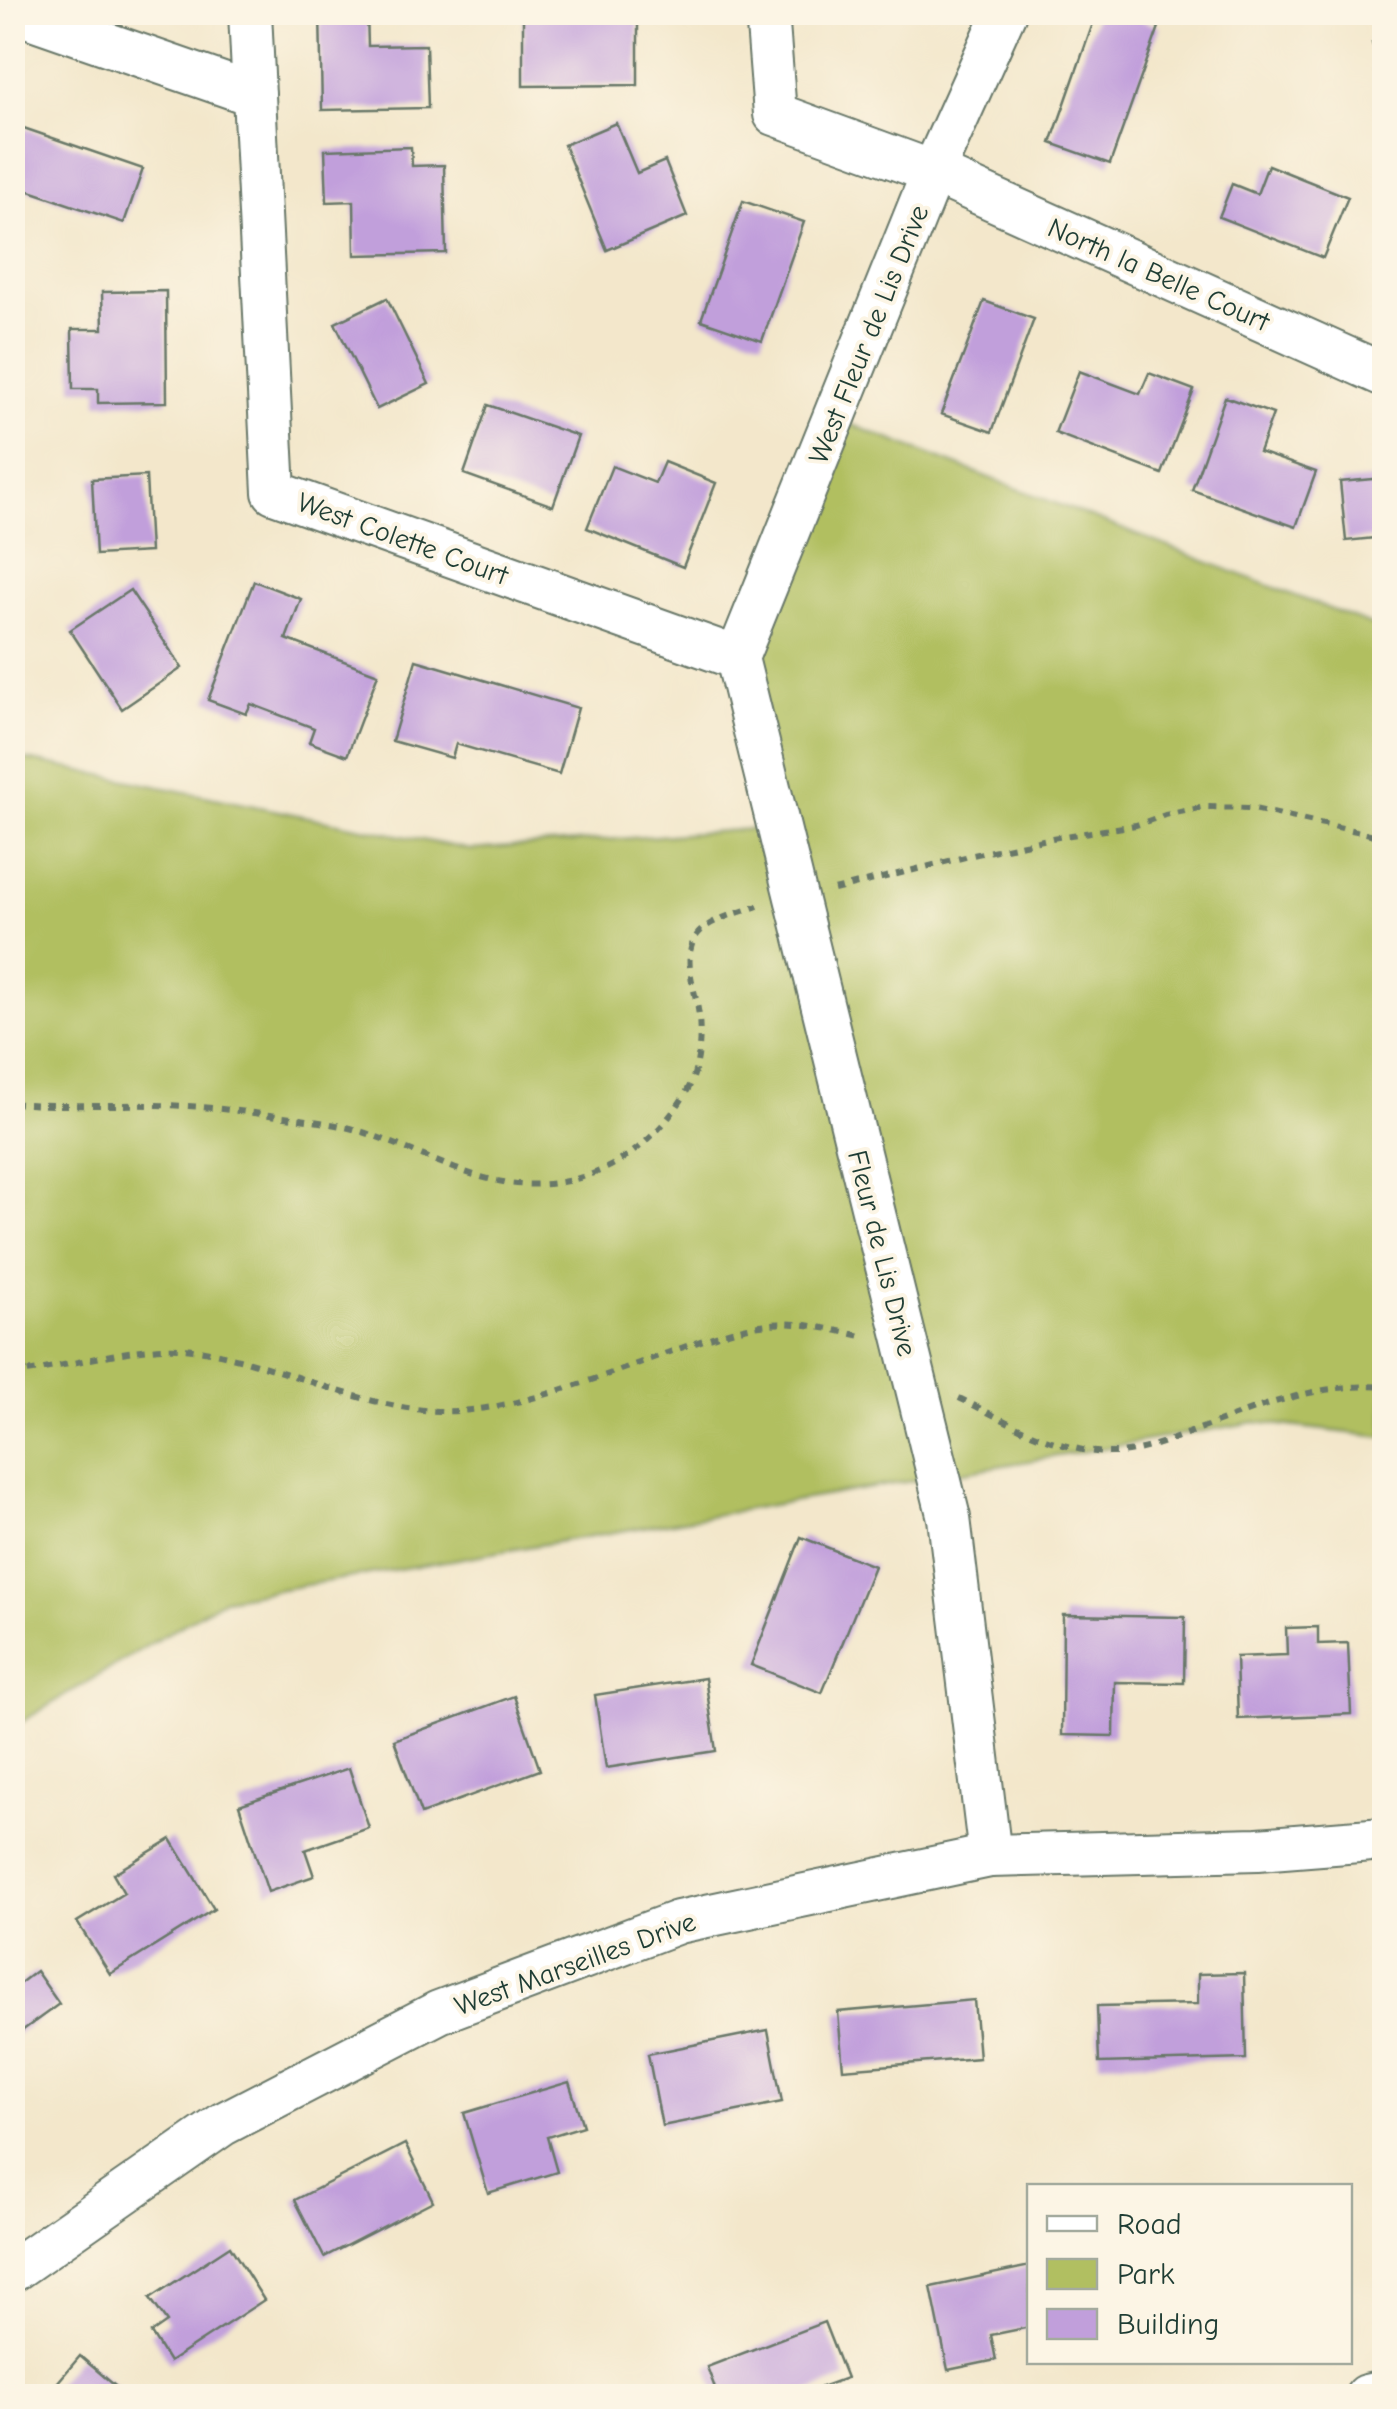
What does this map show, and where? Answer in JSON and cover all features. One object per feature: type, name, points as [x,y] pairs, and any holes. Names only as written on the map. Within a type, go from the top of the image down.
[{"type":"street","points":[[15,12],[254,95]]},
{"type":"street","name":"West Colette Court","points":[[250,12],[274,492],[737,658]]},
{"type":"street","name":"North la Belle Court","points":[[767,12],[775,114],[933,172],[1384,375]]},
{"type":"street","name":"West Fleur de Lis Drive","points":[[737,658],[933,172],[1005,12]]},
{"type":"street","name":"Fleur de Lis Drive","points":[[737,658],[949,1518],[990,1856]]},
{"type":"street","name":"West Marseilles Drive","points":[[12,2271],[224,2124],[439,2012],[678,1922],[990,1856],[1240,1850],[1384,1840]]},
{"type":"street","points":[[1366,2396],[1384,2392]]},
{"type":"path","points":[[12,1103],[200,1107],[264,1114],[357,1130],[451,1169],[494,1182],[536,1187],[574,1180],[613,1166],[652,1138],[690,1085],[700,1046],[690,952],[696,936],[707,926],[758,906],[1052,838],[1136,826],[1165,815],[1206,807],[1250,808],[1384,837]]},
{"type":"path","points":[[12,1374],[160,1347],[188,1348],[234,1358],[377,1403],[456,1411],[544,1395],[706,1340],[767,1324],[824,1328],[877,1339],[944,1390],[1002,1419],[1072,1447],[1108,1452],[1154,1445],[1299,1395],[1330,1388],[1384,1387]]},
{"type":"green space","points":[[834,418],[1384,630],[1384,1437],[1255,1422],[224,1599],[13,1727],[13,757],[471,850],[778,827],[737,658]]},
{"type":"building","points":[[320,12],[367,12],[368,46],[426,45],[428,108],[322,110]]},
{"type":"building","points":[[523,12],[675,12],[675,22],[638,22],[638,85],[523,86]]},
{"type":"building","points":[[1097,12],[1119,12],[1159,27],[1110,164],[1051,143]]},
{"type":"building","points":[[1384,40],[1384,81],[1372,43]]},
{"type":"building","points":[[616,123],[637,173],[665,161],[687,216],[607,250],[564,145]]},
{"type":"building","points":[[12,124],[143,169],[124,223],[12,185]]},
{"type":"building","points":[[411,147],[412,166],[444,165],[446,253],[355,255],[354,201],[327,202],[325,150]]},
{"type":"building","points":[[1268,165],[1348,197],[1323,258],[1219,217],[1232,184],[1257,194]]},
{"type":"building","points":[[743,201],[804,222],[762,341],[701,320]]},
{"type":"building","points":[[166,291],[167,402],[98,403],[98,389],[73,389],[72,329],[103,329],[102,292]]},
{"type":"building","points":[[387,298],[429,384],[377,409],[335,323]]},
{"type":"building","points":[[984,301],[1034,319],[992,432],[941,414]]},
{"type":"building","points":[[1079,371],[1140,394],[1149,373],[1194,390],[1162,474],[1055,433]]},
{"type":"building","points":[[1225,397],[1273,414],[1259,452],[1316,472],[1296,527],[1192,490]]},
{"type":"building","points":[[488,405],[578,436],[553,506],[464,474]]},
{"type":"building","points":[[664,462],[716,483],[683,567],[587,528],[612,466],[655,483]]},
{"type":"building","points":[[146,476],[150,552],[96,555],[92,479]]},
{"type":"building","points":[[1384,478],[1384,537],[1346,541],[1340,482]]},
{"type":"building","points":[[254,581],[301,599],[286,639],[378,674],[347,756],[309,742],[314,728],[251,704],[246,714],[208,700]]},
{"type":"building","points":[[130,590],[182,668],[122,709],[70,630]]},
{"type":"building","points":[[416,660],[578,708],[559,774],[456,744],[452,758],[392,741]]},
{"type":"building","points":[[801,1537],[874,1566],[822,1693],[751,1665]]},
{"type":"building","points":[[1063,1615],[1185,1617],[1184,1683],[1115,1682],[1114,1736],[1062,1735]]},
{"type":"building","points":[[1318,1627],[1318,1644],[1348,1643],[1351,1714],[1238,1719],[1236,1657],[1287,1655],[1286,1628]]},
{"type":"building","points":[[705,1678],[716,1751],[606,1768],[595,1695]]},
{"type":"building","points":[[514,1696],[540,1770],[421,1814],[394,1740]]},
{"type":"building","points":[[349,1768],[369,1828],[305,1850],[314,1876],[268,1892],[239,1805]]},
{"type":"building","points":[[171,1839],[214,1909],[110,1974],[77,1922],[124,1893],[113,1874]]},
{"type":"building","points":[[36,1971],[59,2004],[12,2038],[12,1975],[19,1984]]},
{"type":"building","points":[[1244,1973],[1246,2059],[1099,2063],[1097,2006],[1198,2004],[1198,1974]]},
{"type":"building","points":[[974,2000],[979,2058],[843,2069],[838,2012]]},
{"type":"building","points":[[768,2030],[782,2102],[662,2126],[648,2054]]},
{"type":"building","points":[[569,2082],[583,2126],[547,2137],[557,2172],[488,2193],[464,2113]]},
{"type":"building","points":[[405,2144],[433,2201],[324,2257],[295,2200]]},
{"type":"building","points":[[230,2246],[264,2300],[169,2362],[151,2333],[167,2322],[150,2298]]},
{"type":"building","points":[[1027,2267],[1027,2328],[991,2335],[996,2360],[948,2370],[931,2287]]},
{"type":"building","points":[[824,2322],[846,2378],[797,2396],[718,2396],[707,2367]]},
{"type":"building","points":[[80,2356],[127,2396],[46,2396]]}]
